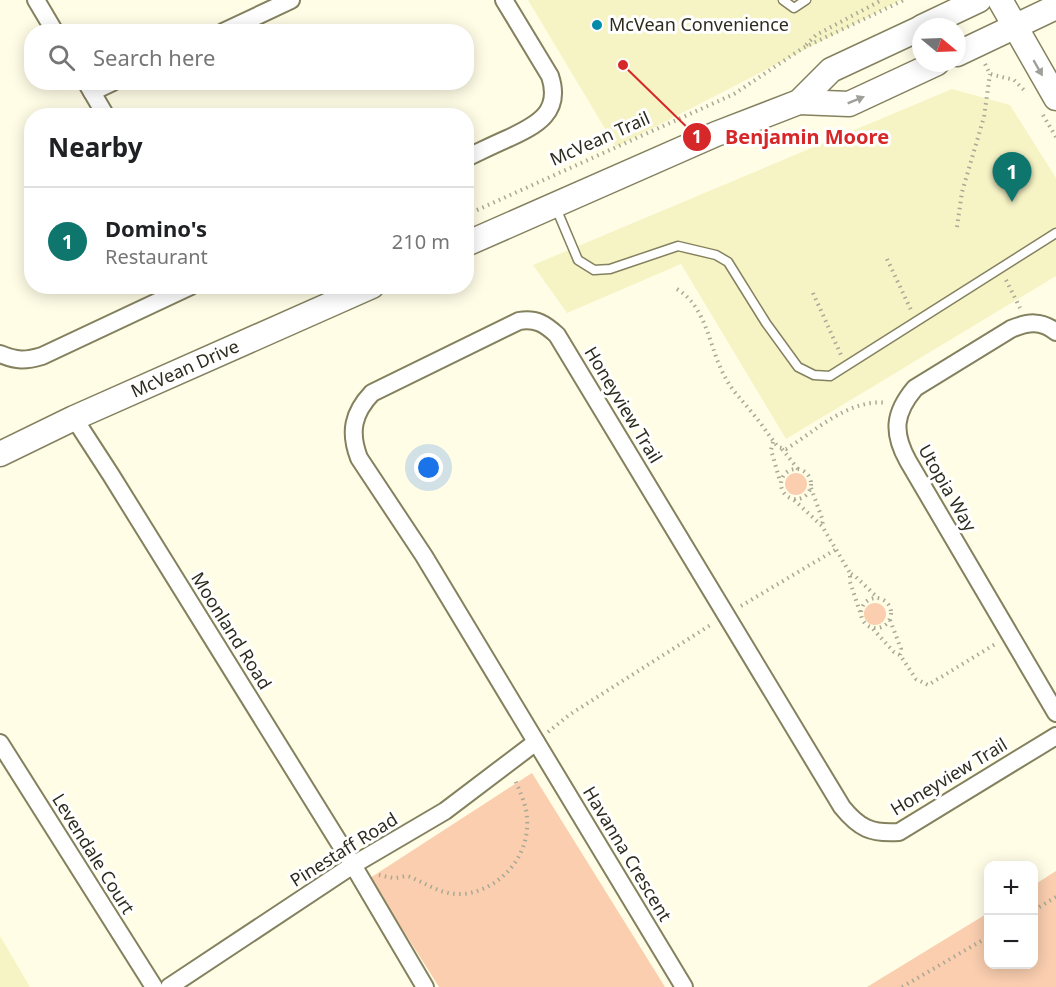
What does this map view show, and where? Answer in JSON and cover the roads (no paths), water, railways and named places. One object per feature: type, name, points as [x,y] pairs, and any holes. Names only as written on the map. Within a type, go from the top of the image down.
[{"type":"main road","points":[[941,18],[979,0]]},
{"type":"main road","points":[[1000,0],[1015,27],[1047,102]]},
{"type":"main road","points":[[966,50],[1056,7]]},
{"type":"main road","points":[[799,102],[831,70],[912,32]]},
{"type":"main road","points":[[474,240],[716,134],[799,102],[849,104],[918,72]]},
{"type":"main road","name":"McVean Drive","points":[[0,454],[74,418],[354,294]]},
{"type":"street","points":[[36,0],[51,24]]},
{"type":"street","points":[[240,24],[291,0]]},
{"type":"street","points":[[474,154],[531,127],[548,112],[552,98],[550,76],[504,0]]},
{"type":"street","points":[[91,90],[101,108]]},
{"type":"street","points":[[0,354],[12,359],[27,361],[42,356],[175,294]]},
{"type":"street","name":"Honeyview Trail","points":[[536,742],[424,556],[359,458],[352,430],[355,416],[372,393],[519,321],[532,319],[546,325],[557,335],[852,820],[866,829],[882,833],[899,832],[1056,736]]},
{"type":"street","name":"Utopia Way","points":[[1056,332],[1046,324],[1024,323],[1011,328],[915,388],[904,400],[898,415],[897,431],[900,447],[1056,713]]},
{"type":"street","name":"Moonland Road","points":[[74,418],[352,865]]},
{"type":"street","name":"Levendale Court","points":[[0,742],[154,987]]},
{"type":"street","name":"Pinestaff Road","points":[[169,987],[352,865],[445,811],[536,742]]},
{"type":"street","name":"Havanna Crescent","points":[[536,742],[684,987]]},
{"type":"street","points":[[352,865],[425,987]]},
{"type":"lane","points":[[783,0],[794,8],[806,0]]},
{"type":"lane","points":[[555,205],[578,260],[594,270],[610,268],[678,246],[716,255],[728,262],[766,323],[798,367],[814,375],[830,376],[1056,233]]},
{"type":"place","name":"McVean Convenience","points":[[597,25]]},
{"type":"place","name":"Benjamin Moore","points":[[623,65]]},
{"type":"place","name":"Domino's","points":[[1012,202]]}]
